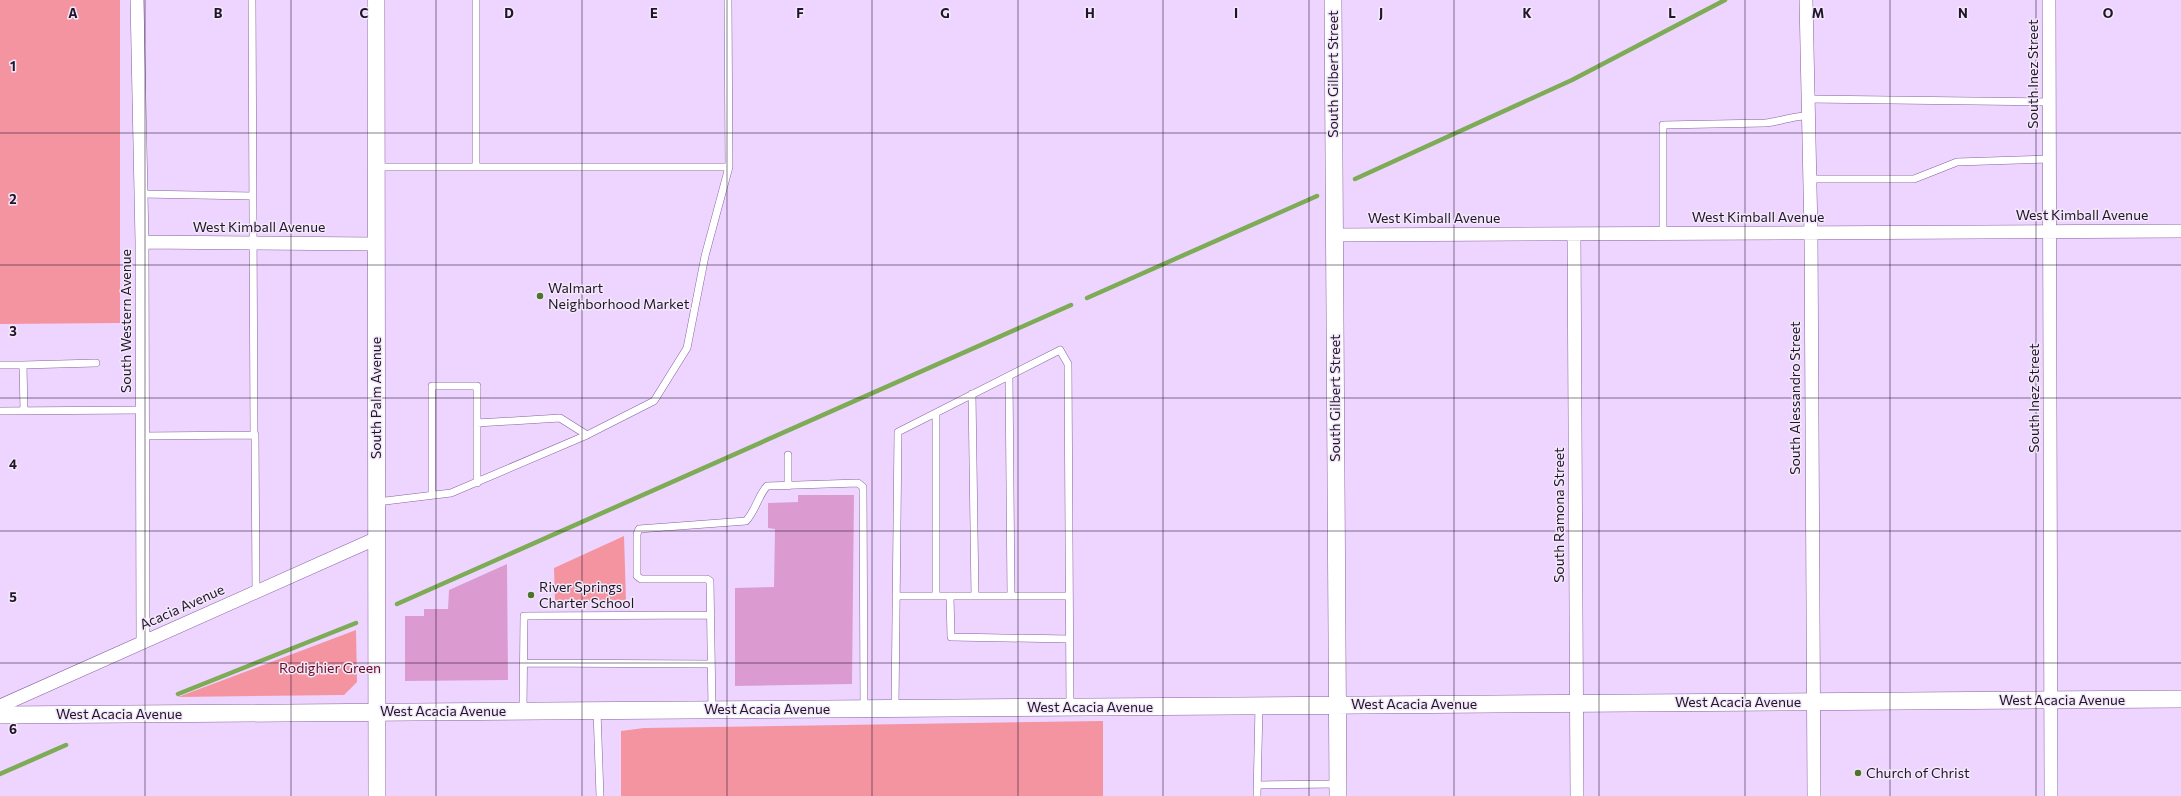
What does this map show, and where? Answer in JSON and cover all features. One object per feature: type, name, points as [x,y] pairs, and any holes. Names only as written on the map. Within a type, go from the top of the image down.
[{"type":"street","name":"South Western Avenue","points":[[137,0],[142,242],[143,642]]},
{"type":"street","name":"South Palm Avenue","points":[[376,0],[377,796]]},
{"type":"street","name":"South Gilbert Street","points":[[1333,0],[1338,790]]},
{"type":"street","name":"South Alessandro Street","points":[[1806,0],[1810,233],[1814,796]]},
{"type":"street","name":"South Inez Street","points":[[2049,0],[2051,796]]},
{"type":"street","name":"West Kimball Avenue","points":[[1334,235],[2181,231]]},
{"type":"street","name":"South Ramona Street","points":[[1574,234],[1577,796]]},
{"type":"street","name":"West Kimball Avenue","points":[[142,242],[376,244]]},
{"type":"street","name":"Acacia Avenue","points":[[0,706],[377,538]]},
{"type":"street","name":"West Acacia Avenue","points":[[0,715],[2181,699]]},
{"type":"lane","points":[[252,0],[256,592]]},
{"type":"lane","points":[[476,0],[476,167]]},
{"type":"lane","points":[[377,502],[451,493],[587,435],[654,401],[687,348],[705,256],[729,167],[728,0]]},
{"type":"lane","points":[[1808,99],[2049,102]]},
{"type":"lane","points":[[1663,233],[1663,125],[1765,124],[1780,122],[1798,116],[1808,116]]},
{"type":"lane","points":[[1809,179],[1914,179],[1956,162],[2050,160]]},
{"type":"lane","points":[[376,167],[729,167]]},
{"type":"lane","points":[[141,194],[253,196]]},
{"type":"lane","points":[[895,708],[898,432],[1060,350],[1068,364],[1070,707]]},
{"type":"lane","points":[[0,365],[96,363]]},
{"type":"lane","points":[[23,365],[24,411]]},
{"type":"lane","points":[[1009,376],[1012,596]]},
{"type":"lane","points":[[432,495],[432,386],[476,386],[477,483]]},
{"type":"lane","points":[[972,394],[976,596]]},
{"type":"lane","points":[[0,411],[142,410]]},
{"type":"lane","points":[[936,412],[936,596]]},
{"type":"lane","points":[[477,422],[560,418],[587,435]]},
{"type":"lane","points":[[142,436],[254,435]]},
{"type":"lane","points":[[788,455],[788,486]]},
{"type":"lane","points":[[712,710],[710,581],[707,579],[641,579],[637,576],[637,534],[639,529],[746,520],[753,514],[761,493],[767,486],[858,484],[863,487],[864,708]]},
{"type":"lane","points":[[896,596],[1069,596]]},
{"type":"lane","points":[[950,596],[951,638],[1069,638]]},
{"type":"lane","points":[[524,711],[524,616],[711,615]]},
{"type":"lane","points":[[524,663],[711,664]]},
{"type":"lane","points":[[1257,796],[1259,706]]},
{"type":"lane","points":[[597,710],[600,796]]},
{"type":"lane","points":[[1258,785],[1338,790]]},
{"type":"green space","points":[[0,0],[120,0],[120,323],[0,324]]},
{"type":"green space","points":[[624,536],[626,600],[555,601],[554,568]]},
{"type":"green space","name":"Rodighier Green","points":[[356,630],[357,682],[344,695],[178,697]]},
{"type":"green space","points":[[1103,721],[1103,796],[621,796],[621,731],[644,728]]},
{"type":"building","points":[[798,495],[854,495],[852,684],[735,686],[735,588],[774,587],[775,529],[768,528],[768,503],[798,502]]},
{"type":"building","points":[[507,564],[508,680],[405,681],[405,616],[424,616],[424,609],[448,609],[449,590]]},
{"type":"waterway","points":[[1355,179],[1572,80],[1725,0]]},
{"type":"waterway","points":[[1087,298],[1317,196]]},
{"type":"waterway","points":[[397,604],[1071,305]]},
{"type":"waterway","points":[[178,694],[356,623]]},
{"type":"waterway","points":[[0,774],[66,745]]},
{"type":"place","name":"Walmart Neighborhood Market","points":[[540,296]]},
{"type":"place","name":"River Springs Charter School","points":[[531,595]]},
{"type":"place","name":"Church of Christ","points":[[1858,773]]}]
